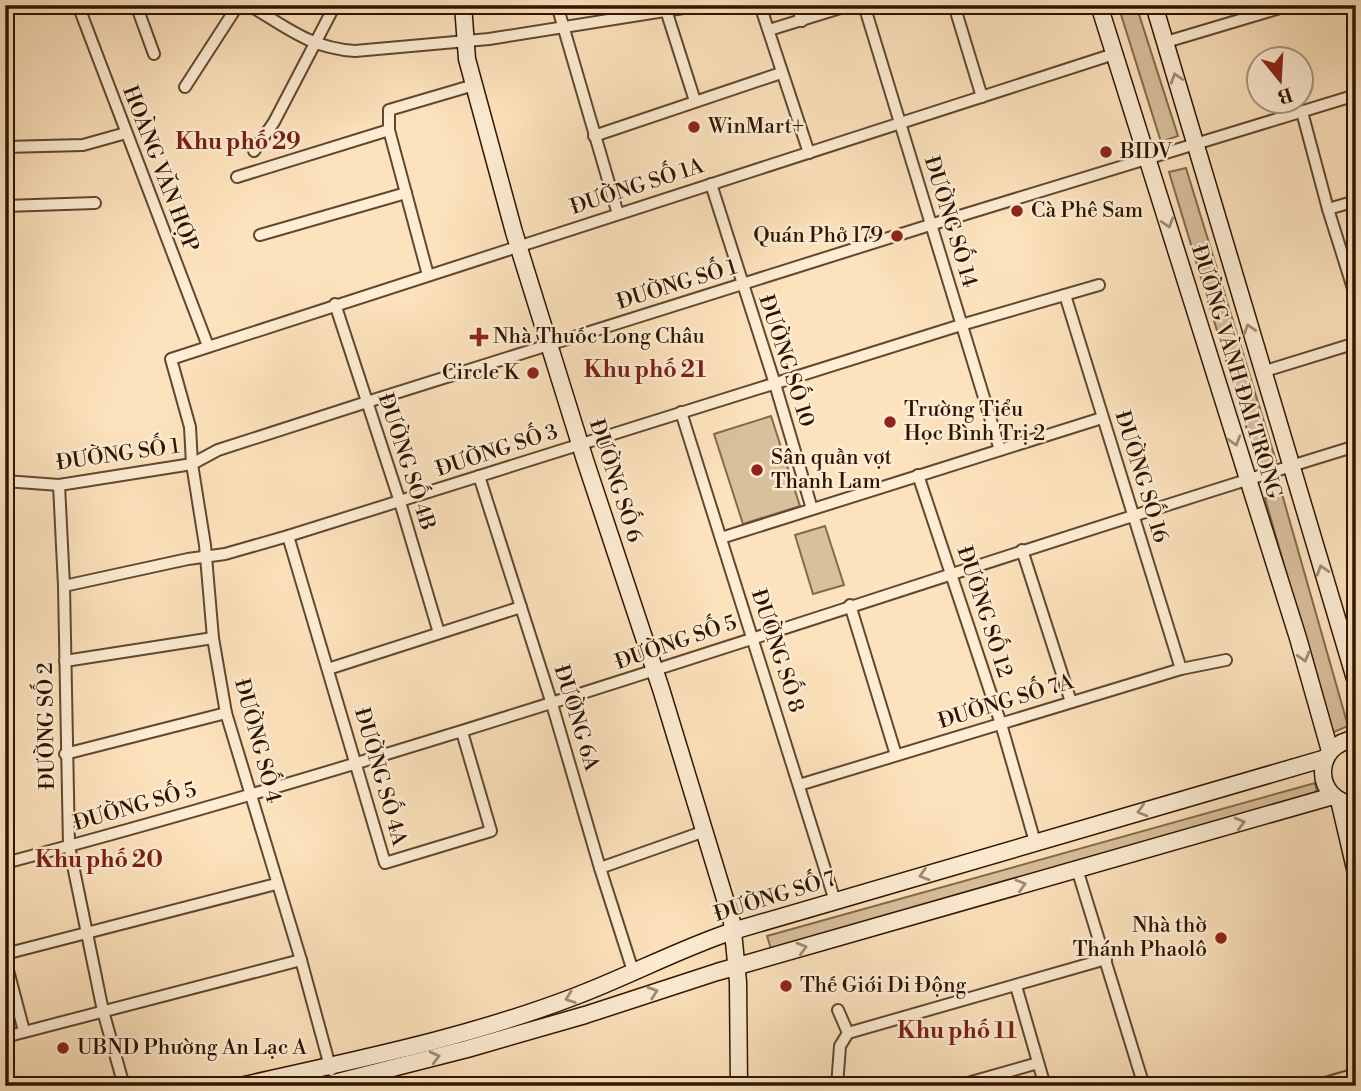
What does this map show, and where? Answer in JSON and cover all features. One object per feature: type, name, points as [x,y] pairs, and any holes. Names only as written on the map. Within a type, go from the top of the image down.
[{"type":"street","name":"HOÀNG VĂN HỢP","points":[[78,5],[208,346]]},
{"type":"street","points":[[185,87],[238,5]]},
{"type":"street","points":[[249,5],[313,44],[336,50],[355,51],[465,42],[629,18],[665,8],[702,5]]},
{"type":"street","points":[[254,151],[274,122],[335,5]]},
{"type":"street","points":[[463,5],[466,21],[465,42]]},
{"type":"street","points":[[557,5],[618,214]]},
{"type":"street","points":[[626,5],[629,18]]},
{"type":"street","points":[[760,5],[780,73],[809,153]]},
{"type":"street","points":[[797,5],[802,21]]},
{"type":"street","points":[[769,30],[850,5]]},
{"type":"street","name":"ĐƯỜNG SỐ 14","points":[[864,5],[1000,450]]},
{"type":"street","points":[[954,5],[982,97]]},
{"type":"street","name":"ĐƯỜNG VÀNH ĐAI TRONG","points":[[1099,5],[1298,638],[1328,755],[1323,779],[1336,798]]},
{"type":"street","name":"ĐƯỜNG VÀNH ĐAI TRONG","points":[[1154,5],[1356,682]]},
{"type":"street","points":[[1166,42],[1290,5]]},
{"type":"street","points":[[139,8],[154,54]]},
{"type":"street","points":[[665,8],[695,101]]},
{"type":"street","name":"ĐƯỜNG SỐ 6","points":[[465,42],[474,85],[518,246],[705,831],[733,931]]},
{"type":"street","name":"ĐƯỜNG SỐ 1A","points":[[171,359],[1114,54]]},
{"type":"street","points":[[594,136],[780,73]]},
{"type":"street","points":[[428,275],[389,130],[389,110],[474,85]]},
{"type":"street","name":"ĐƯỜNG SỐ 1","points":[[1316,108],[1356,95]]},
{"type":"street","name":"ĐƯỜNG SỐ 1","points":[[5,481],[59,485],[192,464],[218,450],[367,402],[930,225],[1288,116]]},
{"type":"street","points":[[1303,116],[1356,298]]},
{"type":"street","points":[[237,177],[389,130]]},
{"type":"street","points":[[5,147],[83,145],[126,133]]},
{"type":"street","name":"ĐƯỜNG SỐ 10","points":[[710,184],[775,384],[812,509]]},
{"type":"street","points":[[260,235],[406,193]]},
{"type":"street","points":[[1328,209],[1356,201]]},
{"type":"street","points":[[5,206],[95,203]]},
{"type":"street","name":"ĐƯỜNG SỐ 3","points":[[64,586],[188,559],[206,558],[288,536],[961,325],[1099,285]]},
{"type":"street","name":"ĐƯỜNG SỐ 16","points":[[1065,295],[1181,669]]},
{"type":"street","name":"ĐƯỜNG SỐ 4B","points":[[335,304],[400,502],[439,633]]},
{"type":"street","points":[[1262,372],[1356,343]]},
{"type":"street","name":"ĐƯỜNG SỐ 4","points":[[171,359],[190,427],[192,464],[226,713],[301,960],[330,1066],[330,1085]]},
{"type":"street","name":"ĐƯỜNG SỐ 8","points":[[681,412],[835,901]]},
{"type":"street","points":[[721,538],[1102,418]]},
{"type":"street","name":"ĐƯỜNG SỐ 5","points":[[5,863],[357,765],[655,672],[1022,550],[1356,446]]},
{"type":"street","name":"ĐƯỜNG SỐ 12","points":[[918,475],[1001,724],[1035,842]]},
{"type":"street","name":"ĐƯỜNG 6A","points":[[479,476],[633,971]]},
{"type":"street","name":"ĐƯỜNG SỐ 2","points":[[59,485],[64,586],[65,754],[69,846],[103,1011],[124,1086]]},
{"type":"street","name":"ĐƯỜNG SỐ 4A","points":[[288,536],[385,863],[491,831],[462,732]]},
{"type":"street","points":[[1022,550],[1071,702]]},
{"type":"street","points":[[850,606],[896,755]]},
{"type":"street","points":[[328,669],[521,607]]},
{"type":"street","points":[[65,661],[214,638]]},
{"type":"street","name":"ĐƯỜNG SỐ 7A","points":[[799,785],[1181,669],[1226,660]]},
{"type":"street","points":[[65,754],[226,713]]},
{"type":"street","name":"ĐƯỜNG SỐ 7","points":[[240,1086],[454,1036],[576,996],[707,939],[1328,755],[1343,742],[1356,739]]},
{"type":"street","points":[[1336,798],[1356,873]]},
{"type":"street","points":[[330,1085],[585,1015],[737,966],[1077,869],[1336,798],[1356,805]]},
{"type":"street","points":[[600,868],[705,831]]},
{"type":"street","points":[[1077,869],[1144,1086]]},
{"type":"street","points":[[15,1034],[5,956],[276,884]]},
{"type":"street","points":[[733,931],[737,966],[738,1086]]},
{"type":"street","points":[[837,1086],[840,1046],[848,1033],[1106,959]]},
{"type":"street","points":[[5,1046],[15,1034],[301,960]]},
{"type":"street","points":[[1016,986],[1045,1086]]},
{"type":"street","points":[[838,1010],[848,1033]]},
{"type":"street","points":[[957,1086],[1038,1063]]},
{"type":"street","points":[[1315,1086],[1356,1074]]},
{"type":"shaded area","points":[[1118,5],[1136,5],[1178,136],[1161,142]]},
{"type":"shaded area","points":[[1186,168],[1276,461],[1258,466],[1169,172]]},
{"type":"shaded area","name":"Sân quần vợt Thanh Lam","points":[[771,416],[800,506],[743,524],[714,434]]},
{"type":"shaded area","points":[[1282,494],[1348,726],[1332,733],[1265,498]]},
{"type":"shaded area","points":[[825,526],[844,585],[813,594],[795,535]]},
{"type":"shaded area","points":[[1315,783],[1318,796],[771,949],[767,936]]},
{"type":"place","name":"WinMart+","points":[[694,127]]},
{"type":"place","name":"BIDV","points":[[1106,152]]},
{"type":"place","name":"Cà Phê Sam","points":[[1017,211]]},
{"type":"place","name":"Quán Phở 179","points":[[897,236]]},
{"type":"place","name":"Nhà Thuốc Long Châu","points":[[479,337]]},
{"type":"place","name":"Circle K","points":[[533,373]]},
{"type":"place","name":"Trường Tiểu Học Bình Trị 2","points":[[890,422]]},
{"type":"place","name":"Sân quần vợt Thanh Lam","points":[[757,470]]},
{"type":"place","name":"Nhà thờ Thánh Phaolô","points":[[1221,938]]},
{"type":"place","name":"Thế Giới Di Động","points":[[786,986]]},
{"type":"place","name":"UBND Phường An Lạc A","points":[[63,1048]]},
{"type":"district","name":"Khu phố 29","points":[[238,142]]},
{"type":"district","name":"Khu phố 21","points":[[645,370]]},
{"type":"district","name":"Khu phố 20","points":[[99,860]]},
{"type":"district","name":"Khu phố 11","points":[[957,1031]]}]
